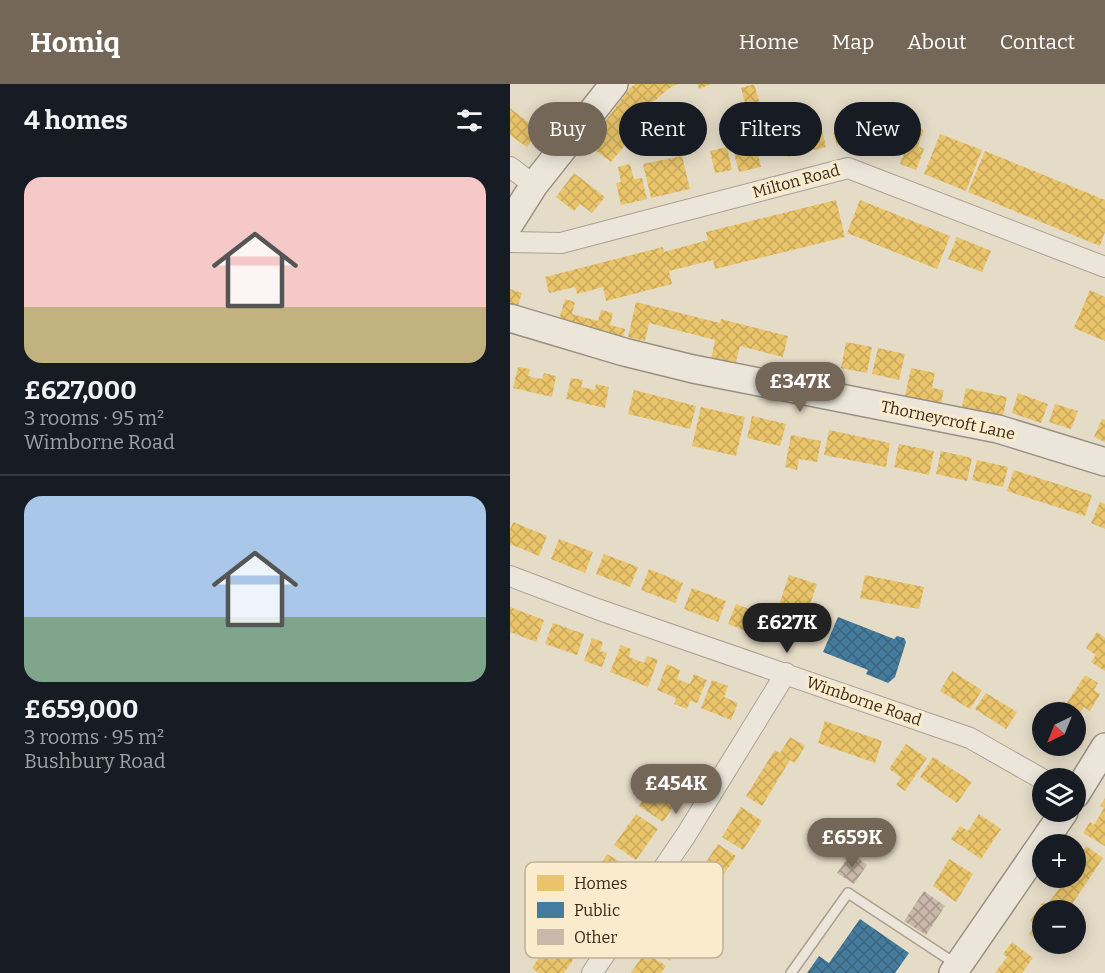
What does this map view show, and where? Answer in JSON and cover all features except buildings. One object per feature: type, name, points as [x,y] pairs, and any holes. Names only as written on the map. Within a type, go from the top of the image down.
[{"type":"street","points":[[510,223],[534,185],[614,84]]},
{"type":"street","points":[[510,167],[534,185]]},
{"type":"street","name":"Milton Road","points":[[510,242],[561,243],[848,168],[1105,267]]},
{"type":"street","name":"Thorneycroft Lane","points":[[510,318],[624,352],[693,369],[998,429],[1105,462]]},
{"type":"street","name":"Wimborne Road","points":[[510,576],[597,609],[970,738],[1032,772]]},
{"type":"street","points":[[668,862],[786,673]]},
{"type":"street","points":[[1086,778],[1105,747]]},
{"type":"street","points":[[955,969],[1057,822]]},
{"type":"street","points":[[592,973],[602,958]]},
{"type":"lane","points":[[791,973],[848,893],[955,969]]}]
